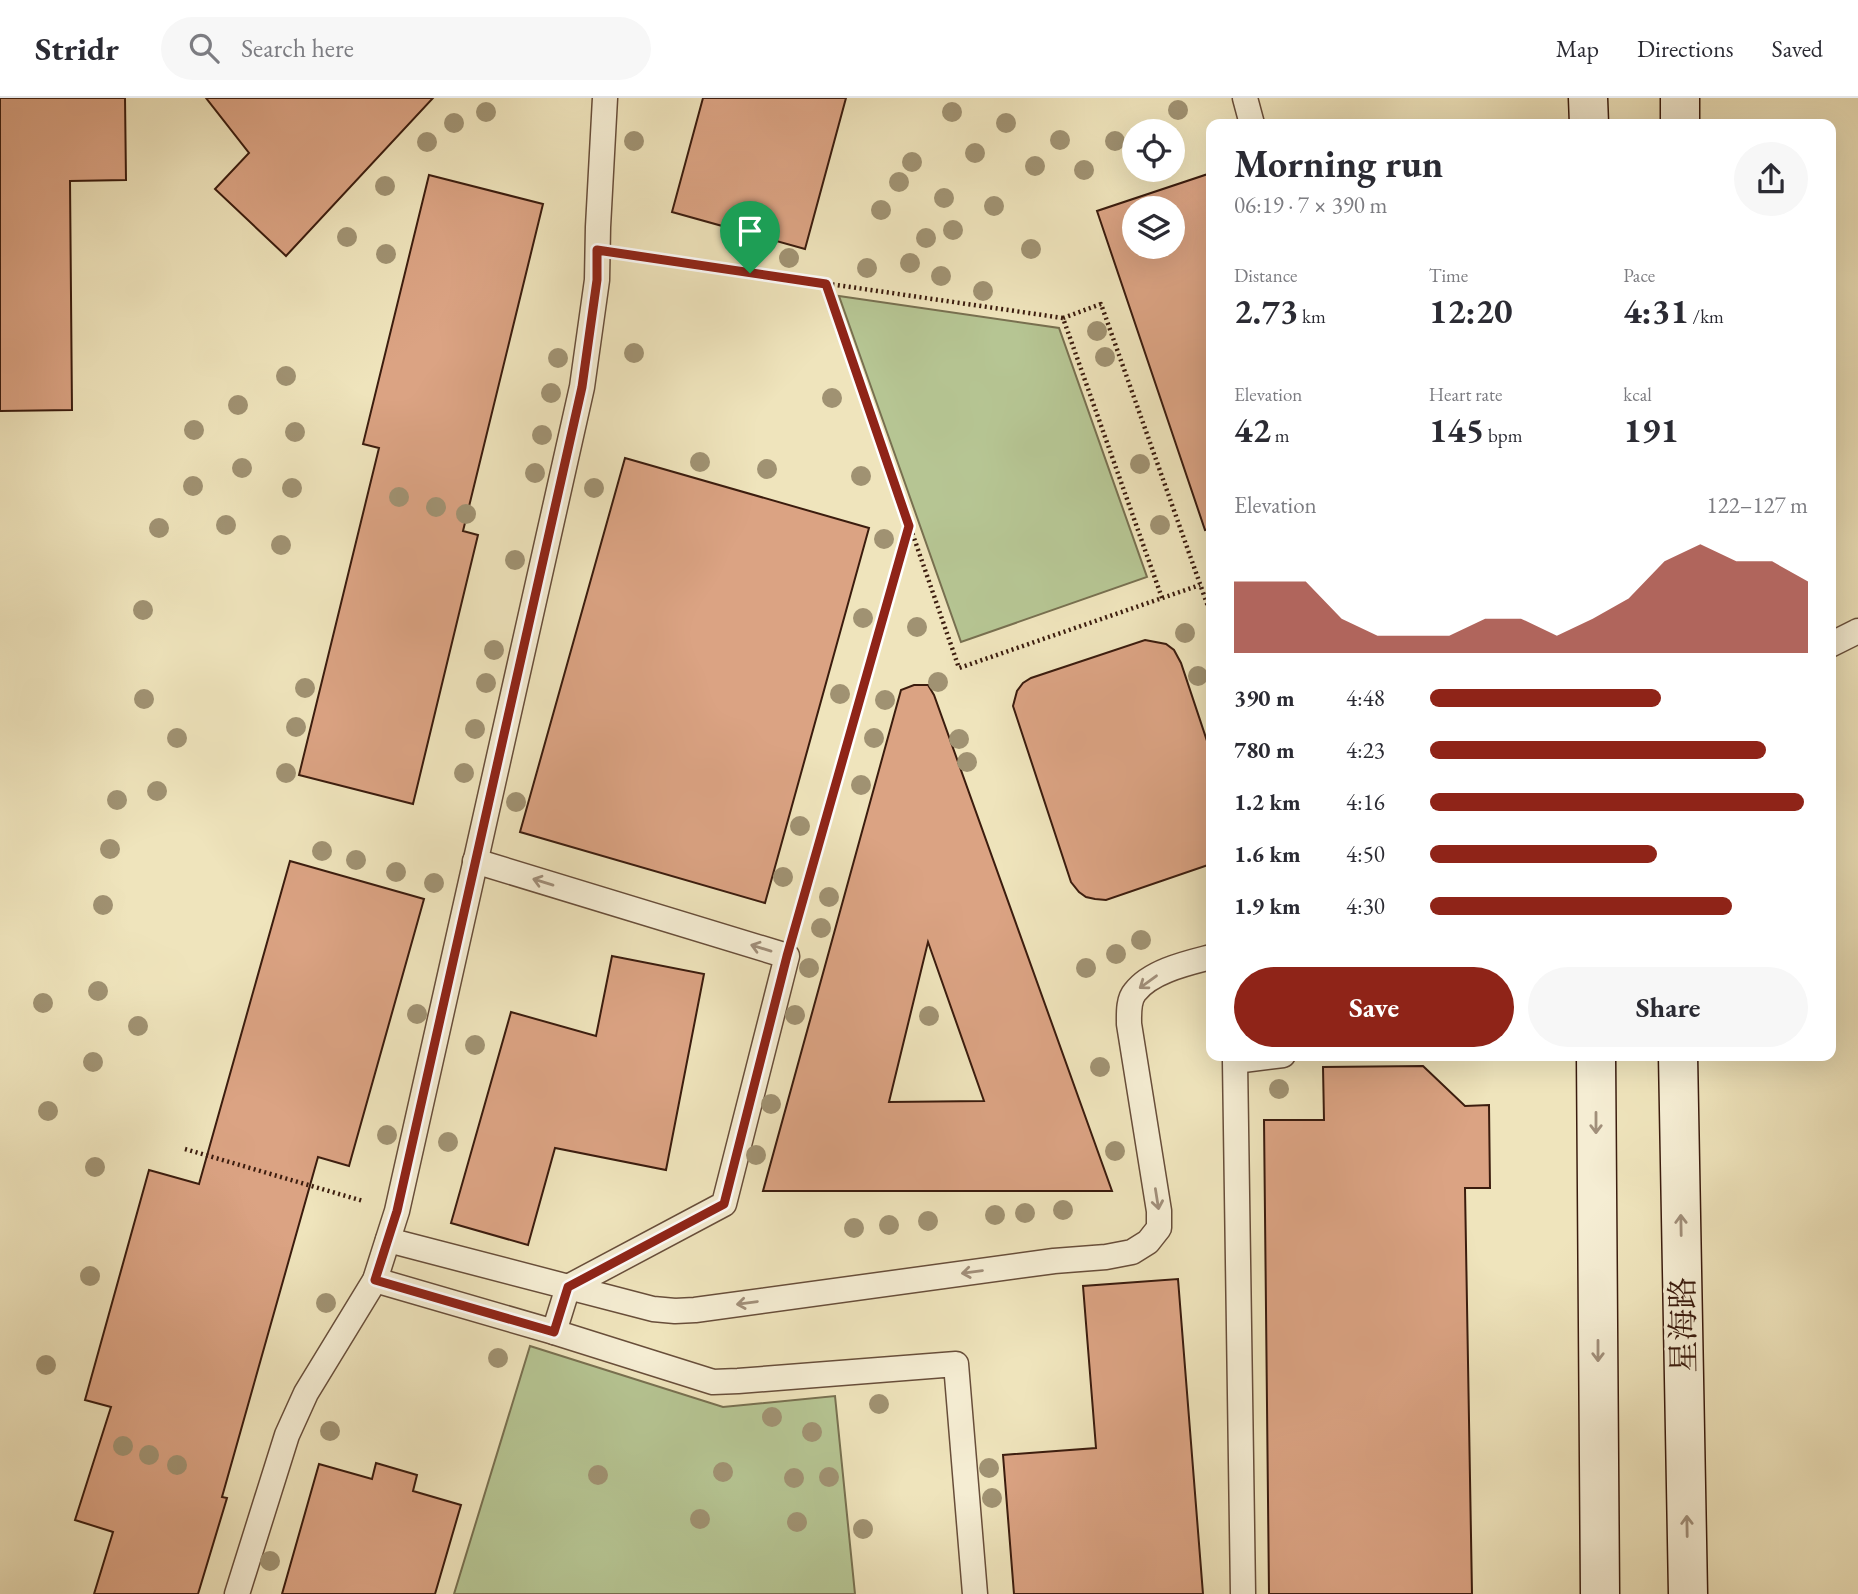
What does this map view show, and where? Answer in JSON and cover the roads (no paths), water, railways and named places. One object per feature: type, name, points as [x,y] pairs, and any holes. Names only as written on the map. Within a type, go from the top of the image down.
[{"type":"street","points":[[1588,98],[1588,119]]},
{"type":"street","points":[[1680,98],[1680,119]]},
{"type":"street","points":[[1596,1061],[1600,1594]]},
{"type":"street","name":"星海路","points":[[1678,1061],[1688,1594]]},
{"type":"lane","points":[[237,1594],[286,1435],[306,1393],[375,1280],[397,1211],[582,387],[597,280],[605,98]]},
{"type":"lane","points":[[1245,98],[1251,119]]},
{"type":"lane","points":[[1836,642],[1858,632]]},
{"type":"lane","points":[[475,861],[787,956],[724,1204],[568,1287],[554,1332]]},
{"type":"lane","points":[[388,1240],[653,1309],[675,1311],[1132,1252],[1148,1242],[1159,1228],[1159,1211],[1129,1010],[1134,992],[1153,977],[1178,965],[1206,958]]},
{"type":"lane","points":[[1236,1061],[1243,1594]]},
{"type":"lane","points":[[375,1280],[713,1382],[956,1364],[975,1594]]}]
